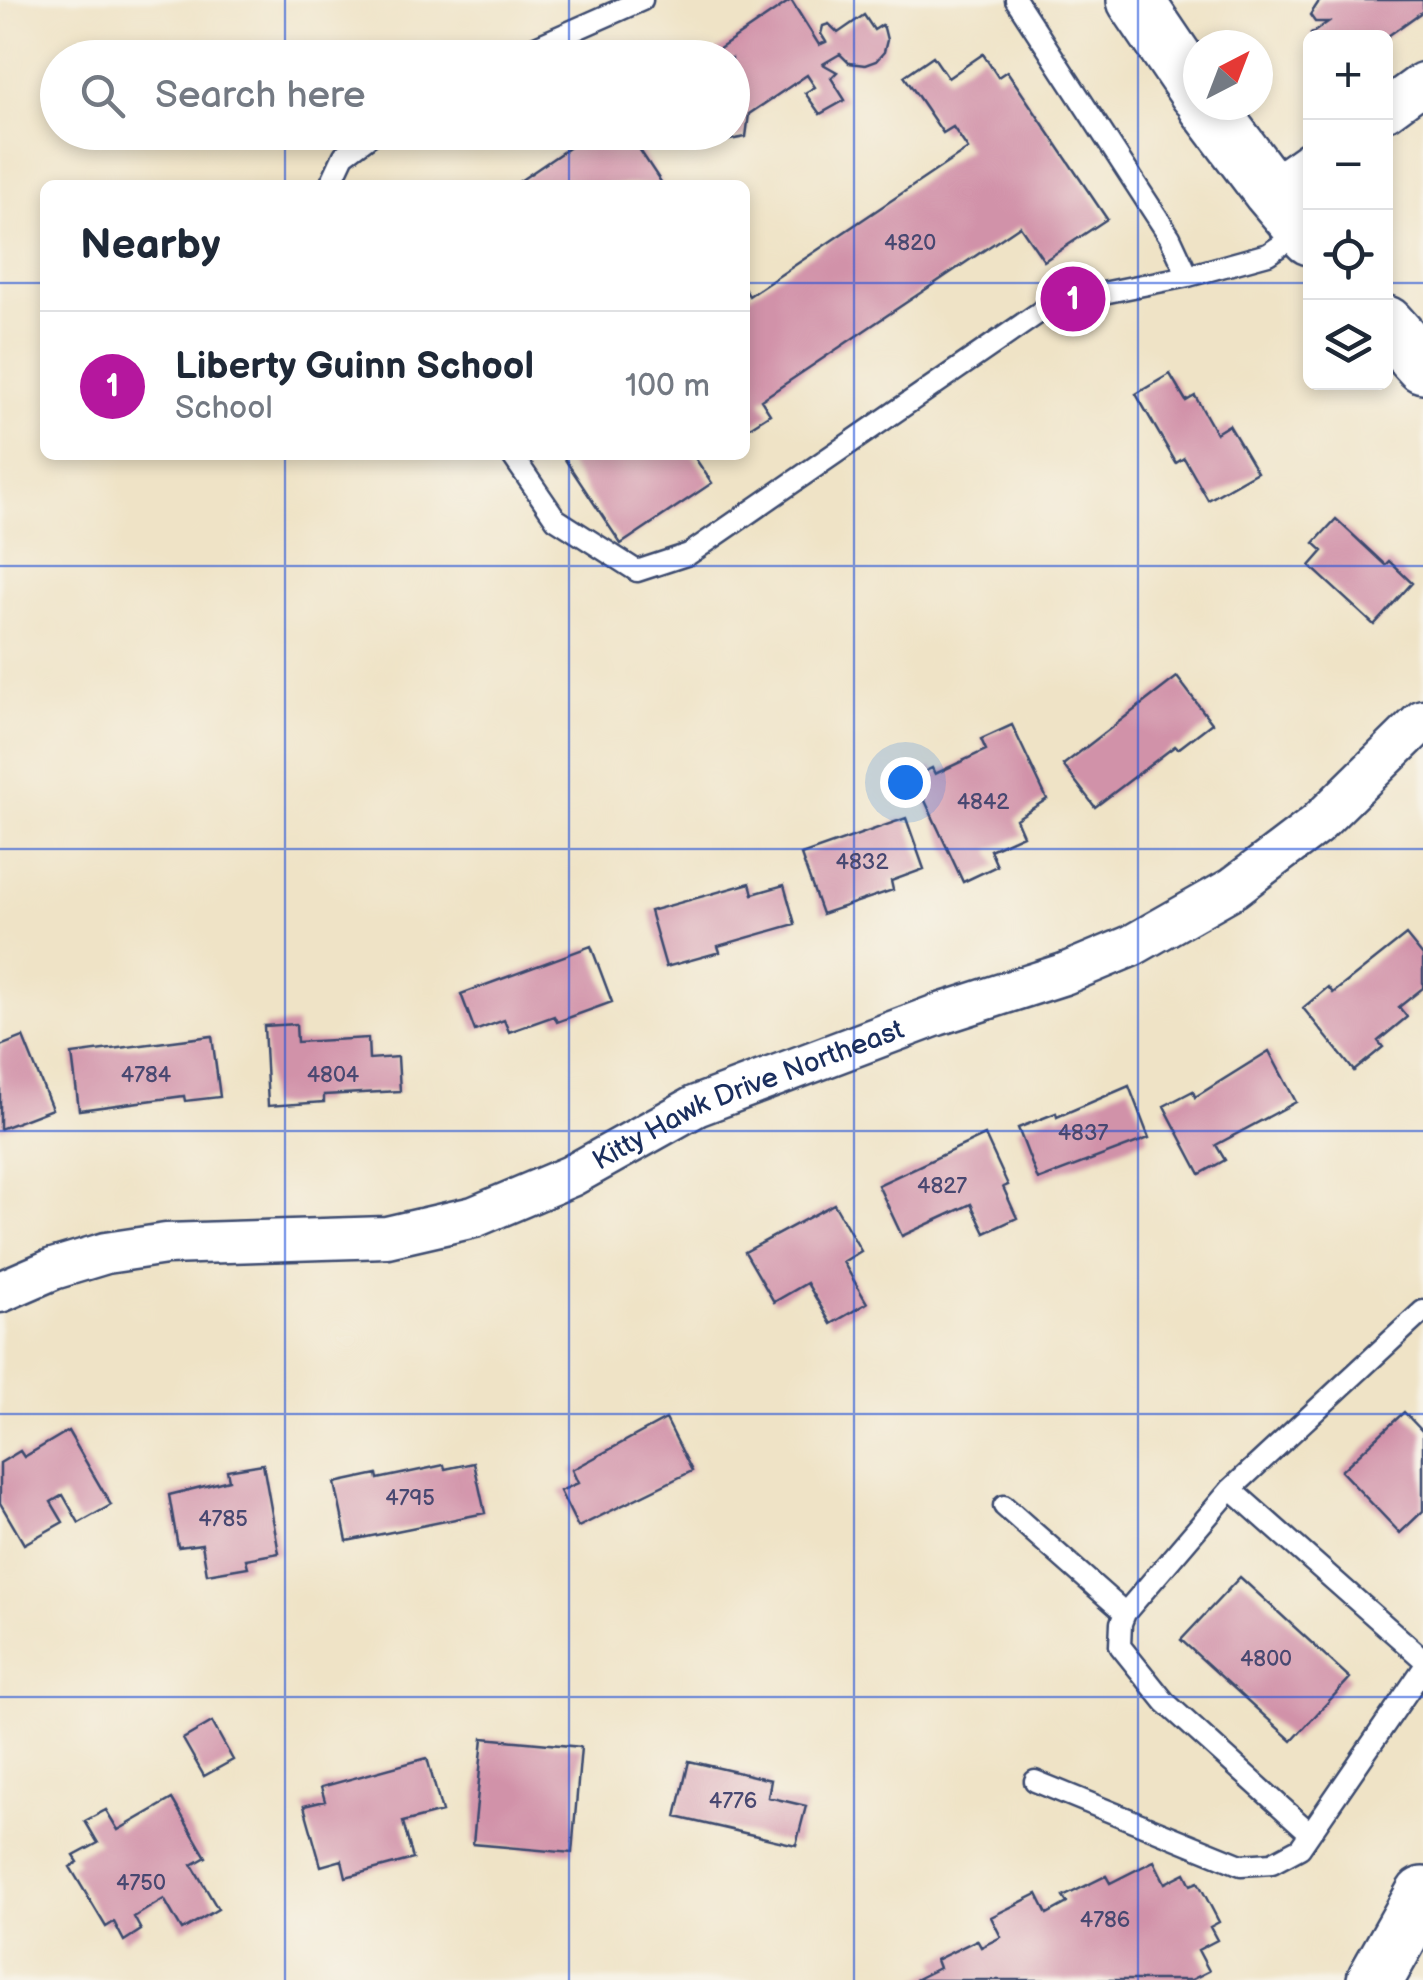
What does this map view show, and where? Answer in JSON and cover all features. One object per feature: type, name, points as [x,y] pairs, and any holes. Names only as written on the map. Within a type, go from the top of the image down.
[{"type":"street","points":[[1135,0],[1183,71]]},
{"type":"street","points":[[1393,105],[1423,83]]},
{"type":"street","points":[[1220,120],[1299,205]]},
{"type":"street","points":[[1393,332],[1423,365]]},
{"type":"street","name":"Kitty Hawk Drive Northeast","points":[[0,1292],[106,1253],[166,1244],[387,1237],[474,1216],[571,1176],[696,1106],[937,1015],[1064,974],[1131,946],[1232,888],[1316,826],[1423,720]]},
{"type":"street","points":[[1375,1980],[1419,1909]]},
{"type":"lane","points":[[552,40],[642,0]]},
{"type":"lane","points":[[1016,0],[1170,237],[1188,276]]},
{"type":"lane","points":[[332,180],[344,155],[351,150]]},
{"type":"lane","points":[[515,460],[556,519],[637,571],[689,554],[1053,303],[1188,276],[1268,254],[1299,205]]},
{"type":"lane","points":[[1310,1833],[1165,1702],[1120,1646],[1121,1622],[1231,1489],[1423,1311]]},
{"type":"lane","points":[[1231,1489],[1423,1660]]},
{"type":"lane","points":[[1004,1506],[1125,1613]]},
{"type":"lane","points":[[1035,1782],[1241,1865],[1272,1863],[1300,1848],[1423,1669]]},
{"type":"building","points":[[791,0],[819,45],[826,42],[821,34],[823,26],[829,24],[838,33],[864,15],[874,30],[882,25],[887,40],[876,61],[865,65],[849,63],[840,54],[823,64],[837,72],[831,78],[845,100],[820,114],[805,93],[815,87],[807,75],[750,113],[750,40],[732,40]]},
{"type":"building","points":[[1320,0],[1423,0],[1423,11],[1393,32],[1317,30],[1328,22],[1315,22],[1310,15]]},
{"type":"building","points":[[983,54],[998,77],[1007,71],[1107,219],[1044,261],[1020,226],[761,400],[770,414],[750,427],[750,295],[968,149],[953,127],[943,133],[904,76],[933,56],[948,78]]},
{"type":"building","points":[[566,150],[640,150],[660,180],[521,180]]},
{"type":"building","points":[[1170,374],[1186,401],[1195,396],[1216,433],[1229,425],[1257,472],[1208,500],[1184,458],[1176,463],[1136,394]]},
{"type":"building","points":[[565,460],[696,460],[712,483],[621,544]]},
{"type":"building","points":[[1336,519],[1385,565],[1389,561],[1412,583],[1374,625],[1310,566],[1323,551],[1314,543]]},
{"type":"building","points":[[1177,677],[1212,723],[1095,807],[1063,765]]},
{"type":"building","points":[[1012,725],[1047,799],[1016,819],[1023,835],[990,850],[997,866],[963,882],[914,777],[932,768],[935,774],[986,750],[981,739]]},
{"type":"building","points":[[906,818],[924,869],[891,881],[893,890],[822,914],[801,855]]},
{"type":"building","points":[[750,883],[753,894],[784,885],[795,924],[718,946],[720,952],[666,967],[650,911]]},
{"type":"building","points":[[1406,935],[1423,956],[1423,988],[1399,1007],[1407,1017],[1378,1041],[1383,1047],[1354,1071],[1303,1008],[1328,987],[1333,993]]},
{"type":"building","points":[[591,946],[612,1002],[557,1022],[554,1016],[509,1032],[504,1020],[475,1031],[461,994]]},
{"type":"building","points":[[296,1024],[297,1042],[368,1038],[369,1059],[398,1057],[400,1091],[324,1095],[324,1102],[268,1106],[264,1026]]},
{"type":"building","points":[[212,1036],[220,1097],[185,1101],[184,1096],[79,1110],[72,1054]]},
{"type":"building","points":[[23,1037],[52,1109],[0,1129],[0,1046]]},
{"type":"building","points":[[1269,1051],[1296,1102],[1216,1145],[1225,1160],[1200,1174],[1164,1106],[1193,1091],[1195,1097]]},
{"type":"building","points":[[1129,1086],[1149,1138],[1038,1180],[1018,1128],[1056,1113],[1057,1117]]},
{"type":"building","points":[[985,1135],[1008,1185],[1003,1187],[1017,1218],[985,1233],[971,1204],[902,1236],[878,1185]]},
{"type":"building","points":[[834,1204],[861,1251],[843,1262],[867,1303],[831,1324],[807,1283],[774,1302],[745,1252]]},
{"type":"building","points":[[1404,1412],[1423,1432],[1423,1511],[1400,1533],[1341,1471]]},
{"type":"building","points":[[666,1419],[692,1471],[578,1527],[560,1491],[578,1483],[572,1470]]},
{"type":"building","points":[[68,1431],[111,1505],[79,1523],[63,1495],[51,1502],[63,1522],[24,1544],[0,1503],[0,1463],[20,1451],[24,1457]]},
{"type":"building","points":[[474,1463],[485,1513],[347,1541],[335,1483]]},
{"type":"building","points":[[263,1464],[279,1553],[246,1559],[248,1567],[207,1574],[202,1544],[178,1547],[169,1495],[229,1480],[227,1470]]},
{"type":"building","points":[[1240,1577],[1350,1678],[1292,1741],[1181,1640]]},
{"type":"building","points":[[212,1722],[233,1760],[204,1776],[183,1739]]},
{"type":"building","points":[[483,1738],[581,1747],[572,1853],[473,1844]]},
{"type":"building","points":[[427,1758],[442,1812],[403,1822],[413,1859],[346,1877],[342,1860],[321,1866],[304,1806],[325,1801],[321,1787]]},
{"type":"building","points":[[689,1761],[771,1780],[768,1797],[806,1806],[796,1845],[676,1817]]},
{"type":"building","points":[[172,1799],[206,1857],[192,1865],[218,1909],[182,1930],[164,1899],[134,1917],[141,1930],[124,1941],[114,1922],[106,1927],[70,1867],[78,1862],[74,1856],[98,1843],[85,1821],[106,1810],[118,1830]]},
{"type":"building","points":[[1154,1861],[1165,1883],[1185,1873],[1191,1885],[1198,1882],[1219,1922],[1210,1927],[1217,1940],[1198,1950],[1209,1971],[1191,1980],[915,1980],[939,1968],[936,1960],[977,1940],[981,1947],[1001,1937],[991,1917],[1037,1894],[1047,1914],[1067,1903],[1063,1897],[1106,1876],[1110,1883]]},
{"type":"place","name":"Liberty Guinn School","points":[[1073,299]]}]
